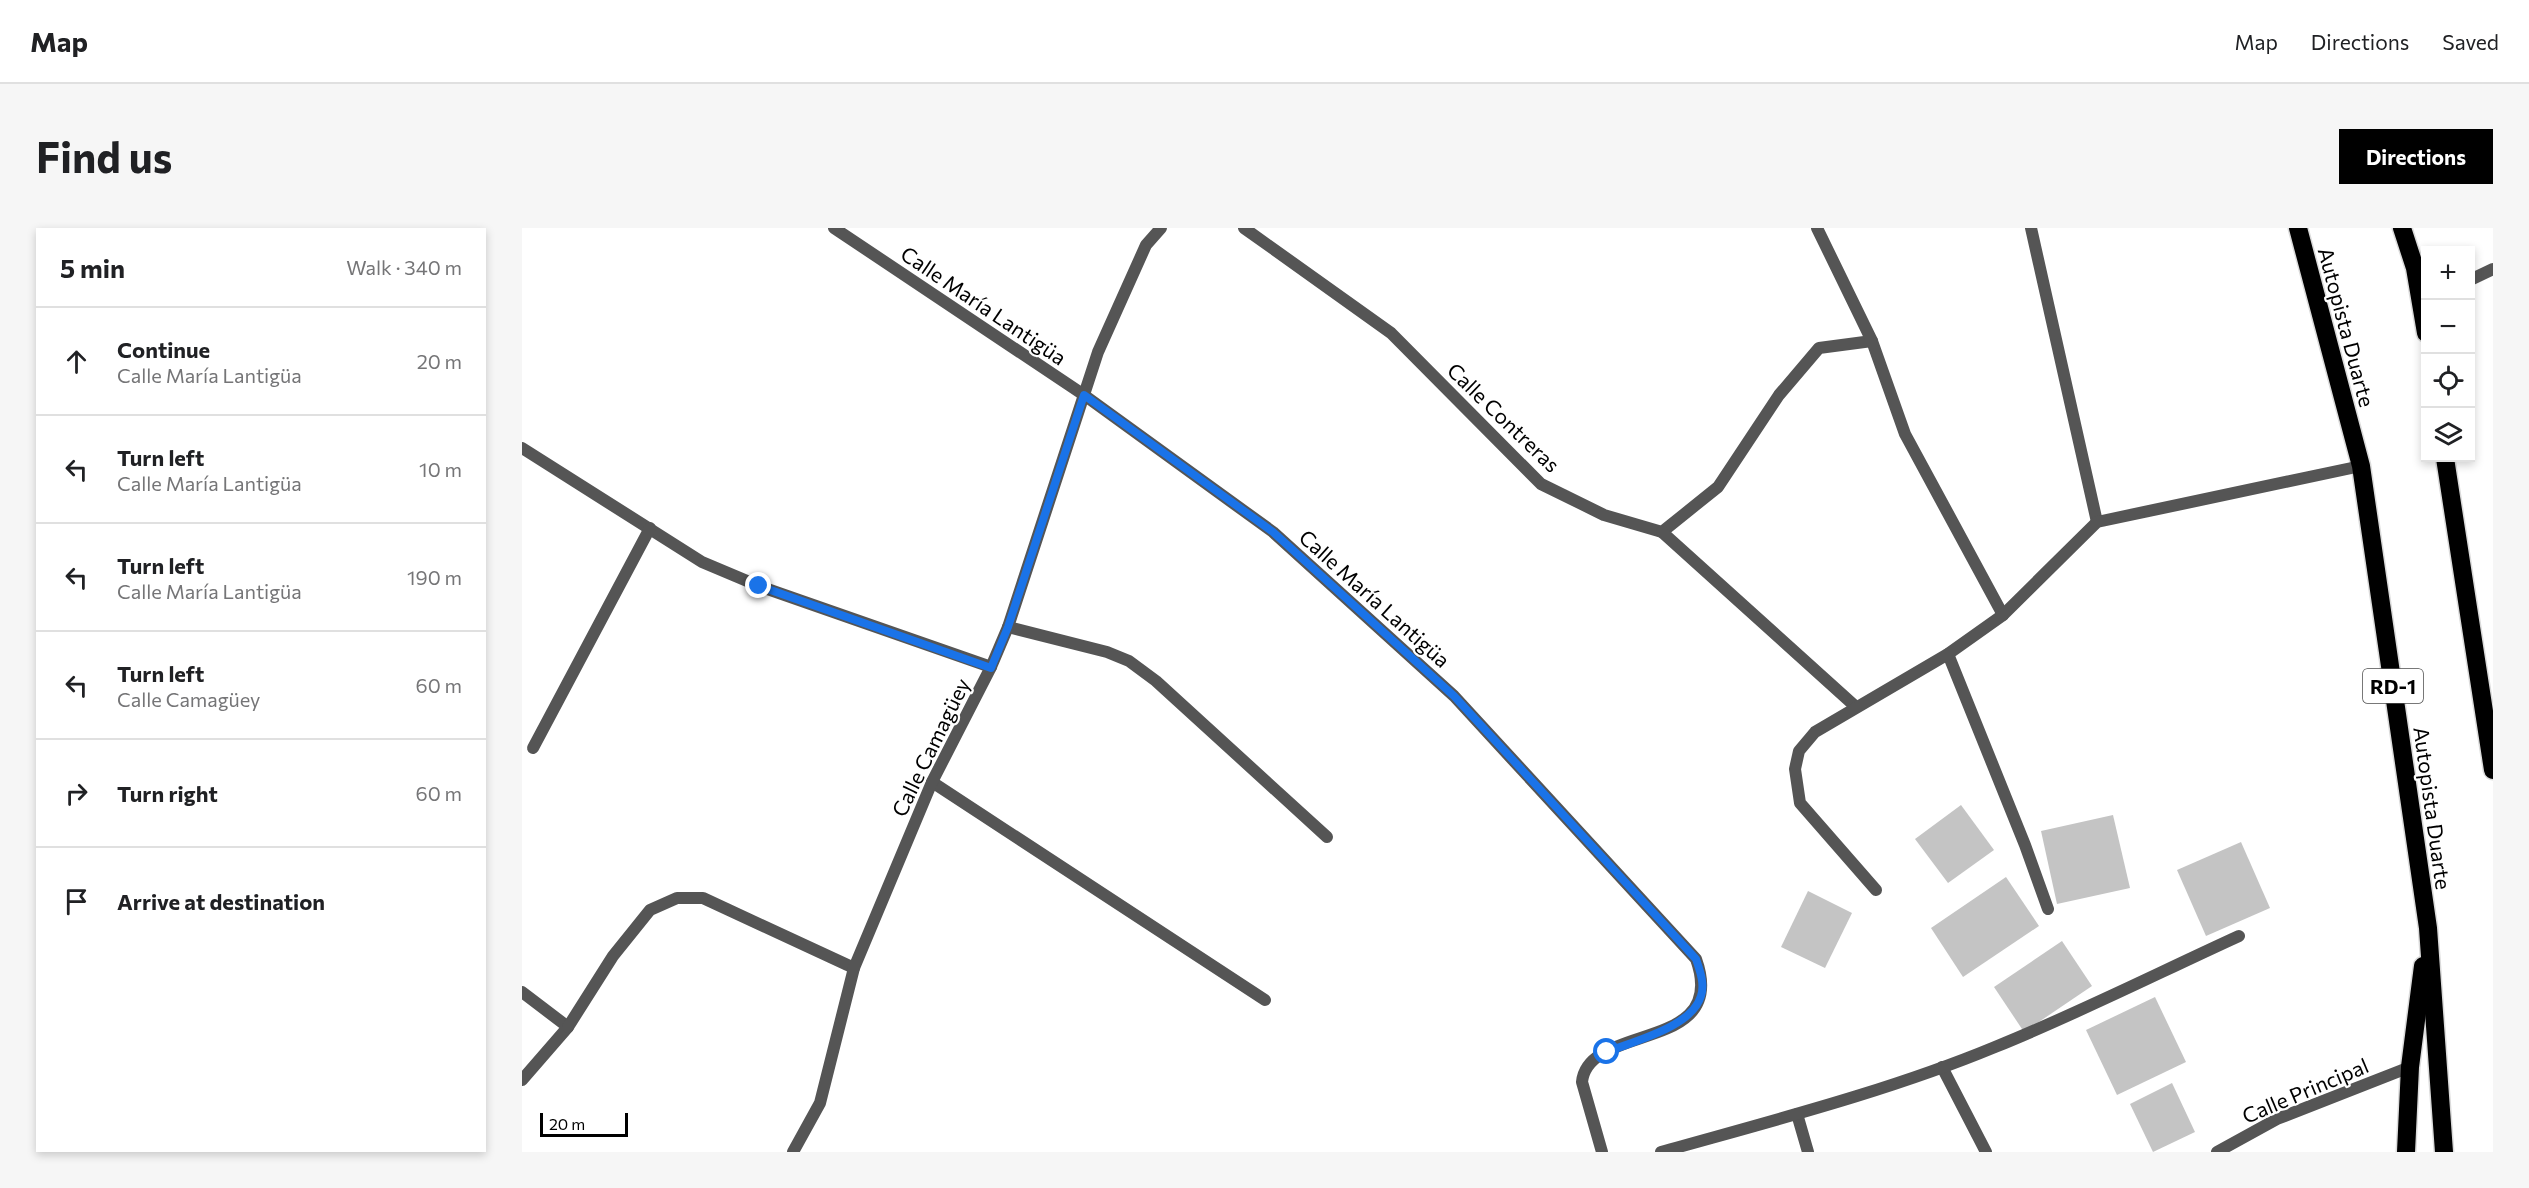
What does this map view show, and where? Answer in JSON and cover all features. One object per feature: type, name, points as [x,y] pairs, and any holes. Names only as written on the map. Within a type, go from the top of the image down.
[{"type":"highway","name":"Autopista Duarte","points":[[2298,228],[2361,466],[2428,928],[2444,1152]]},
{"type":"highway","points":[[2402,228],[2415,268],[2422,300]]},
{"type":"highway","points":[[2446,462],[2493,770]]},
{"type":"highway","points":[[2406,1152],[2410,1067],[2428,928]]},
{"type":"street","name":"Calle María Lantigüa","points":[[834,228],[1084,395],[1273,532],[1454,696],[1696,959],[1702,976],[1701,996],[1691,1012],[1674,1026],[1597,1057],[1583,1072],[1582,1082],[1602,1152]]},
{"type":"street","name":"Calle Camagüey","points":[[793,1152],[820,1103],[855,968],[932,783],[991,668],[1008,627],[1098,352],[1146,245],[1161,228]]},
{"type":"street","name":"Calle Contreras","points":[[1244,228],[1391,333],[1541,484],[1604,514],[1662,532]]},
{"type":"street","points":[[1817,228],[1872,341],[1905,434],[2003,615]]},
{"type":"street","points":[[2031,228],[2097,522]]},
{"type":"street","points":[[2475,278],[2493,269]]},
{"type":"street","points":[[1856,707],[1662,532],[1718,487],[1779,395],[1819,348],[1872,341]]},
{"type":"street","points":[[522,448],[702,562],[750,582],[991,668]]},
{"type":"street","points":[[1876,890],[1800,803],[1795,769],[1799,751],[1815,732],[1948,654],[2003,615],[2097,522],[2361,466]]},
{"type":"street","points":[[533,748],[650,528]]},
{"type":"street","points":[[1008,627],[1107,652],[1130,661],[1156,681],[1327,837]]},
{"type":"street","points":[[1948,654],[2048,909]]},
{"type":"street","points":[[932,783],[1265,1000]]},
{"type":"street","points":[[522,1080],[568,1027],[613,956],[650,910],[677,898],[703,898],[855,968]]},
{"type":"street","points":[[1661,1152],[1797,1114],[1942,1067],[1995,1047],[2239,936]]},
{"type":"street","points":[[522,992],[568,1027]]},
{"type":"street","points":[[1942,1067],[1986,1152]]},
{"type":"street","name":"Calle Principal","points":[[2217,1152],[2277,1119],[2410,1067]]},
{"type":"street","points":[[1797,1114],[1808,1152]]},
{"type":"building","points":[[1961,805],[1994,850],[1948,883],[1915,839]]},
{"type":"building","points":[[2113,815],[2130,888],[2057,904],[2041,831]]},
{"type":"building","points":[[2241,842],[2270,908],[2206,936],[2177,870]]},
{"type":"building","points":[[2006,877],[2039,926],[1963,977],[1931,928]]},
{"type":"building","points":[[1808,891],[1852,913],[1825,968],[1781,947]]},
{"type":"building","points":[[2062,941],[2092,986],[2024,1032],[1994,987]]},
{"type":"building","points":[[2155,997],[2186,1062],[2117,1095],[2086,1030]]},
{"type":"building","points":[[2172,1083],[2195,1132],[2153,1152],[2130,1104]]},
{"type":"route","points":[[759,586],[991,668],[1008,627],[1084,395],[1273,532],[1454,696],[1696,959],[1702,976],[1701,996],[1691,1012],[1674,1026],[1607,1052]]}]
